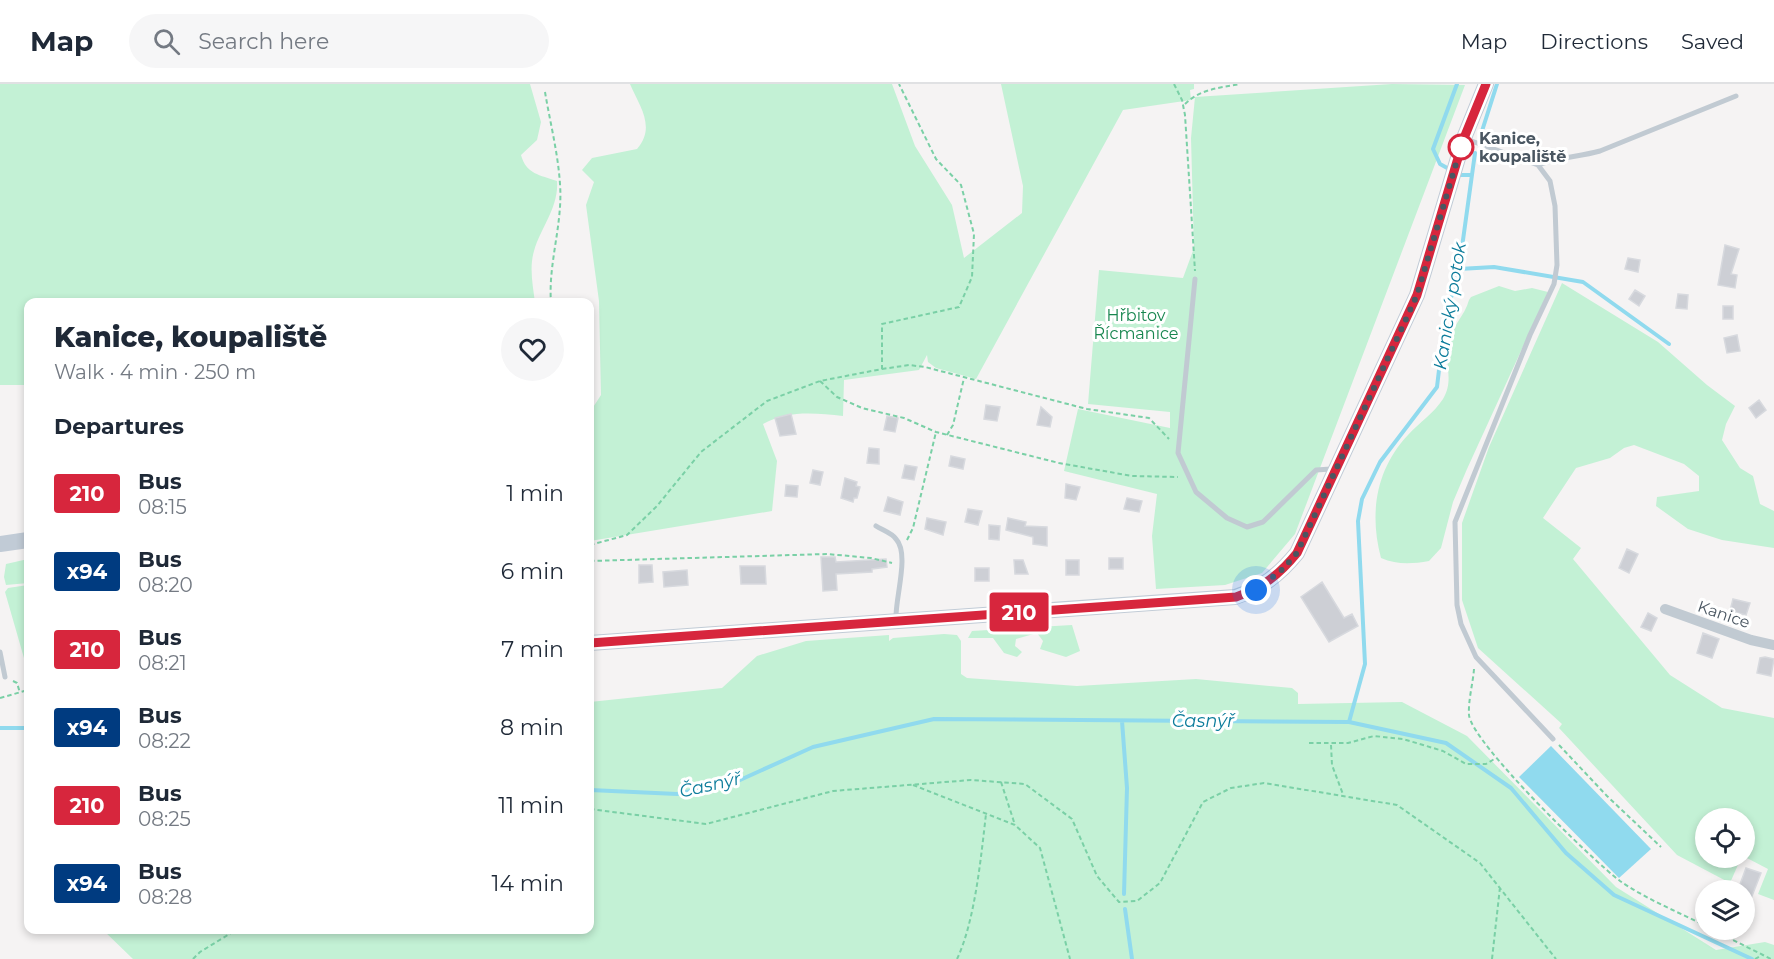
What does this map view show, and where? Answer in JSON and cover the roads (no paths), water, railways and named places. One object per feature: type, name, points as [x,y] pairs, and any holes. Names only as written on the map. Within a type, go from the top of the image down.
[{"type":"main road","points":[[594,643],[1236,597],[1256,590],[1270,581],[1297,553],[1417,295],[1464,138],[1485,84]]},
{"type":"main road","points":[[0,544],[24,541]]},
{"type":"street","name":"Kanice","points":[[1665,609],[1751,640],[1774,645]]},
{"type":"lane","points":[[1538,165],[1553,159],[1600,151],[1736,96]]},
{"type":"lane","points":[[1464,138],[1538,165],[1550,181],[1556,206],[1557,265],[1554,284],[1530,335],[1455,522],[1457,605],[1461,624],[1476,657],[1553,739]]},
{"type":"lane","points":[[1195,279],[1178,453],[1196,492],[1227,518],[1247,526],[1263,522],[1316,470],[1336,469]]},
{"type":"lane","points":[[876,526],[896,538],[901,548],[902,566],[896,596],[896,621]]},
{"type":"lane","points":[[0,652],[5,677]]},
{"type":"water","points":[[1551,746],[1651,849],[1619,878],[1519,777]]},
{"type":"waterway","points":[[1449,169],[1440,164],[1433,149],[1457,84]]},
{"type":"waterway","name":"Kanický potok","points":[[1482,131],[1497,84]]},
{"type":"waterway","name":"Kanický potok","points":[[1349,722],[1365,664],[1358,521],[1362,499],[1380,462],[1437,387],[1445,319],[1459,269],[1475,153]]},
{"type":"waterway","points":[[1456,175],[1470,175]]},
{"type":"waterway","points":[[1459,269],[1494,267],[1583,282],[1669,344]]},
{"type":"waterway","name":"Časnýř","points":[[594,790],[677,794],[740,780],[813,747],[934,719],[1349,722],[1446,743],[1511,788],[1566,853],[1614,895],[1752,959]]},
{"type":"waterway","points":[[1122,721],[1127,788],[1124,894]]},
{"type":"waterway","name":"Časnýř","points":[[0,728],[24,728]]},
{"type":"waterway","points":[[1125,909],[1132,959]]},
{"type":"place","name":"Kanice, koupaliště","points":[[1461,147]]},
{"type":"park label","name":"Hřbitov Řícmanice","points":[[1136,324]]}]
